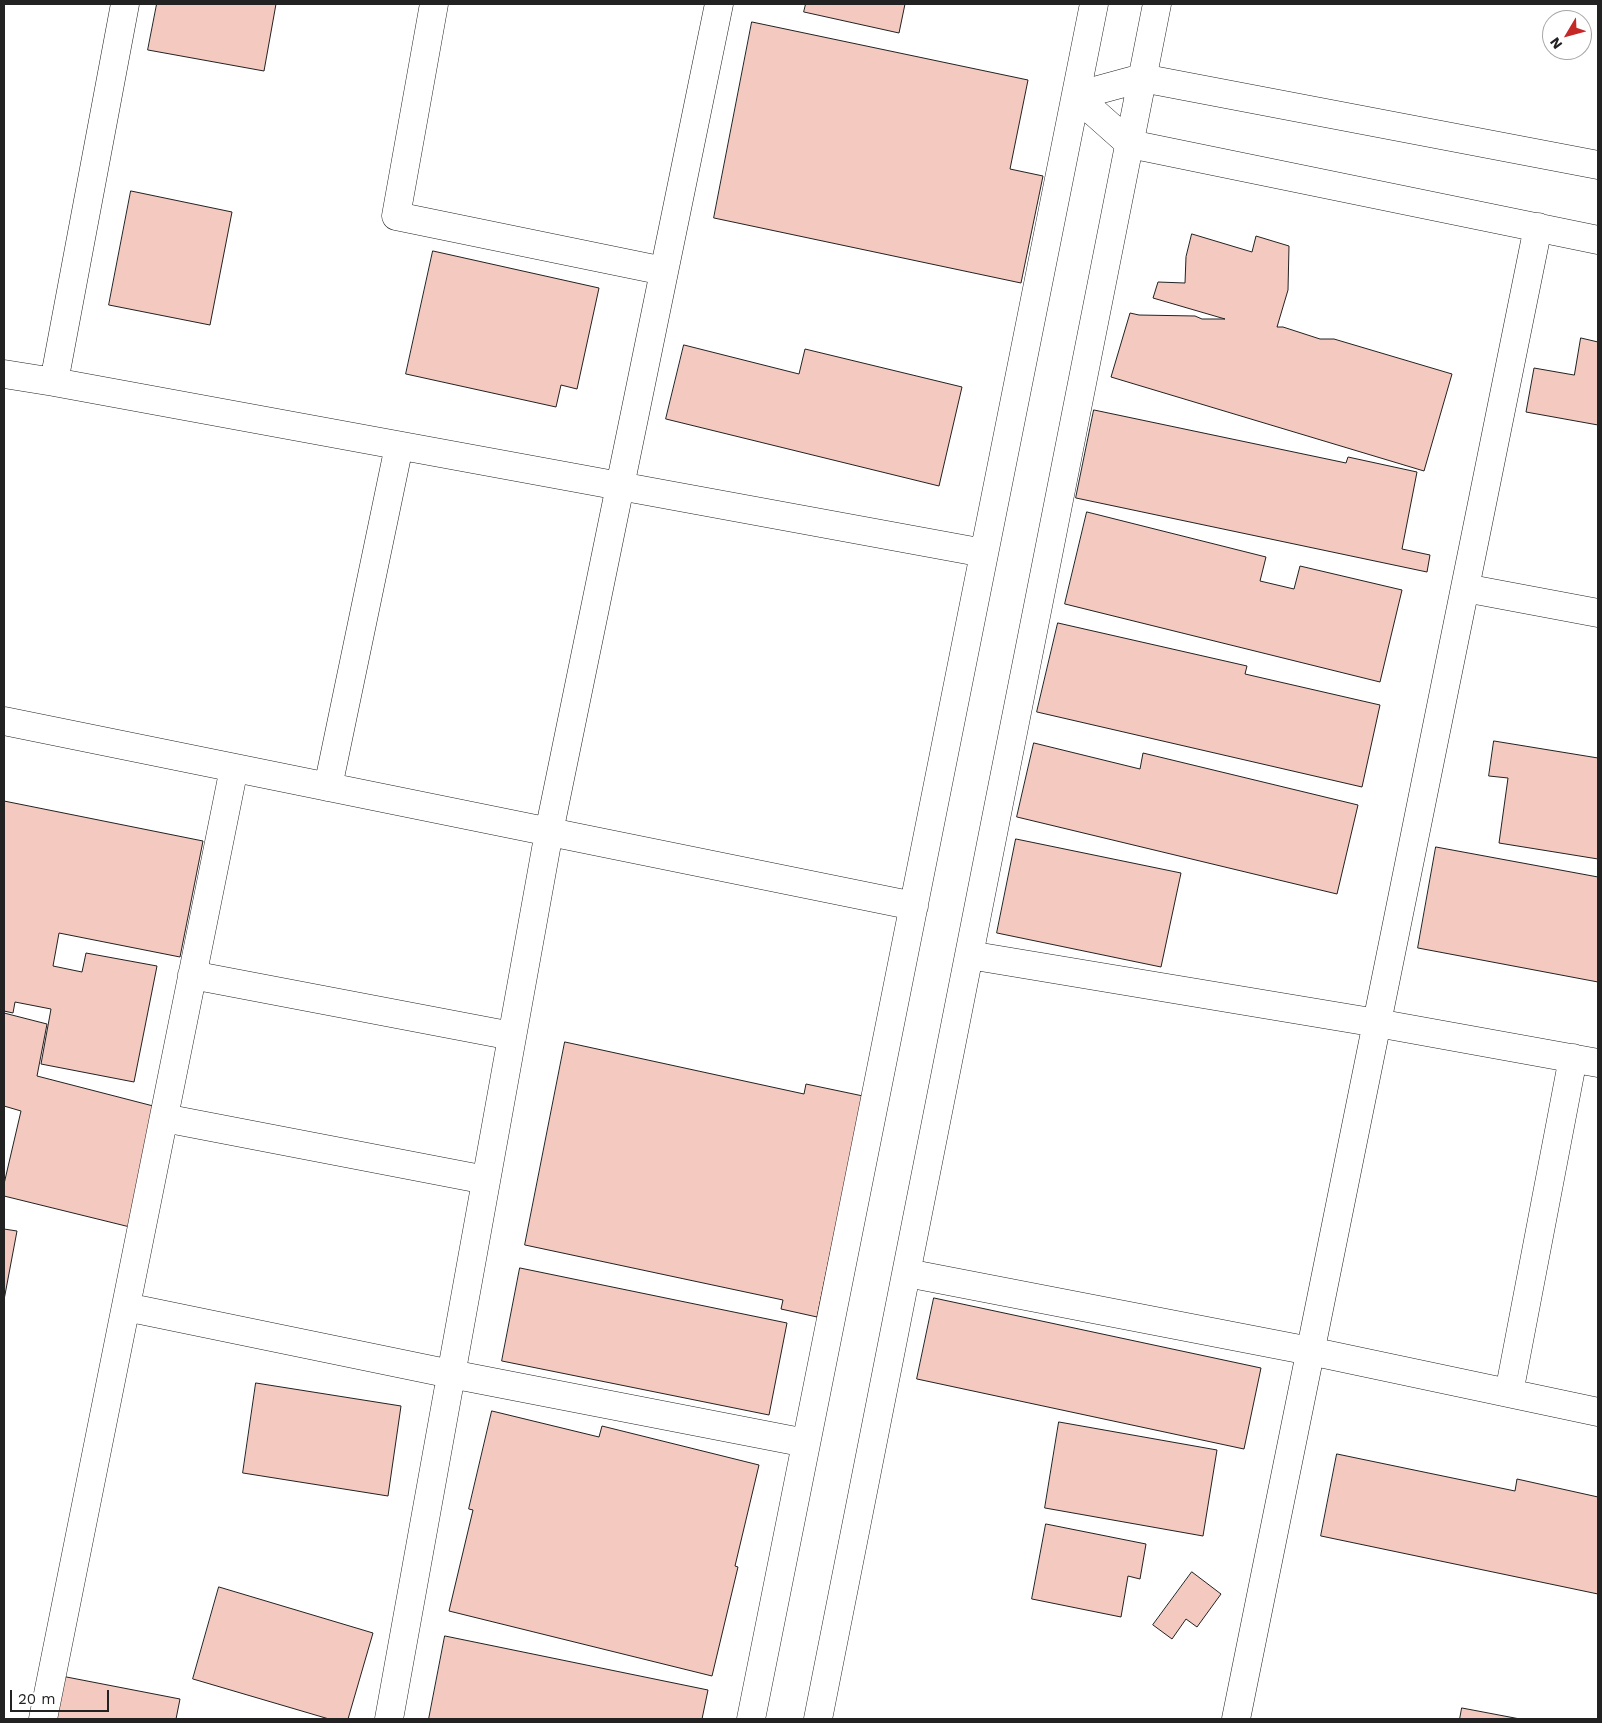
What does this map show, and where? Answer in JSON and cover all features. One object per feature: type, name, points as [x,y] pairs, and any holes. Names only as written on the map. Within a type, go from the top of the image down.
[{"type":"street","points":[[54,382],[125,4]]},
{"type":"street","points":[[434,4],[396,216],[664,271]]},
{"type":"street","points":[[389,1719],[549,832],[719,4]]},
{"type":"street","points":[[751,1719],[1094,4]]},
{"type":"street","points":[[818,1719],[1157,4]]},
{"type":"street","points":[[1076,96],[1142,78],[1598,165]]},
{"type":"street","points":[[1076,96],[1130,144],[1598,240]]},
{"type":"street","points":[[1236,1719],[1538,227]]},
{"type":"street","points":[[4,374],[984,553]]},
{"type":"street","points":[[328,787],[399,446]]},
{"type":"street","points":[[1465,588],[1598,613]]},
{"type":"street","points":[[4,720],[914,906]]},
{"type":"street","points":[[43,1719],[234,768]]},
{"type":"street","points":[[970,955],[1585,1060],[1509,1393]]},
{"type":"street","points":[[192,975],[512,1036]]},
{"type":"street","points":[[164,1118],[486,1180]]},
{"type":"street","points":[[907,1273],[1310,1351],[1598,1412]]},
{"type":"street","points":[[126,1307],[451,1374],[806,1443]]},
{"type":"building","points":[[157,4],[276,4],[264,71],[148,50]]},
{"type":"building","points":[[806,4],[905,4],[899,33],[804,12]]},
{"type":"building","points":[[752,22],[1028,80],[1010,169],[1043,176],[1021,283],[714,218]]},
{"type":"building","points":[[131,191],[232,212],[210,325],[109,305]]},
{"type":"building","points":[[1192,234],[1252,252],[1256,236],[1289,246],[1288,290],[1277,327],[1283,327],[1320,339],[1334,339],[1452,374],[1424,471],[1111,377],[1130,313],[1225,319],[1153,298],[1158,282],[1185,283],[1186,257]]},
{"type":"building","points":[[433,251],[599,288],[577,389],[561,385],[556,407],[406,374]]},
{"type":"building","points":[[1581,338],[1598,342],[1598,425],[1526,412],[1534,368],[1574,375]]},
{"type":"building","points":[[684,345],[799,374],[805,349],[962,387],[939,486],[666,419]]},
{"type":"building","points":[[1094,410],[1346,463],[1348,457],[1417,472],[1402,549],[1430,555],[1427,572],[1076,498]]},
{"type":"building","points":[[1087,512],[1266,557],[1260,581],[1294,589],[1300,566],[1402,590],[1380,682],[1065,604]]},
{"type":"building","points":[[1058,623],[1247,666],[1245,674],[1380,705],[1362,787],[1037,712]]},
{"type":"building","points":[[1494,741],[1598,758],[1598,859],[1499,843],[1508,778],[1489,776]]},
{"type":"building","points":[[1034,743],[1140,769],[1143,753],[1358,805],[1337,894],[1017,817]]},
{"type":"building","points":[[4,801],[203,841],[180,957],[59,933],[53,966],[82,972],[86,953],[157,966],[134,1082],[41,1064],[51,1009],[15,1002],[13,1013],[4,1011]]},
{"type":"building","points":[[1016,839],[1181,873],[1161,967],[997,933]]},
{"type":"building","points":[[1436,847],[1598,877],[1598,982],[1418,948]]},
{"type":"building","points":[[4,1013],[47,1024],[37,1076],[161,1108],[134,1228],[4,1196],[4,1184],[21,1111],[4,1106]]},
{"type":"building","points":[[565,1042],[804,1094],[806,1084],[863,1096],[817,1317],[781,1309],[783,1300],[525,1245]]},
{"type":"building","points":[[4,1229],[17,1231],[4,1300]]},
{"type":"building","points":[[520,1268],[787,1323],[769,1415],[502,1361]]},
{"type":"building","points":[[934,1298],[1261,1368],[1244,1449],[917,1379]]},
{"type":"building","points":[[256,1383],[401,1406],[388,1496],[243,1473]]},
{"type":"building","points":[[492,1411],[599,1437],[602,1426],[759,1465],[735,1566],[738,1567],[712,1676],[449,1611],[473,1510],[469,1509]]},
{"type":"building","points":[[1059,1422],[1217,1450],[1203,1536],[1045,1508]]},
{"type":"building","points":[[1337,1454],[1515,1491],[1517,1479],[1598,1497],[1598,1594],[1321,1536]]},
{"type":"building","points":[[1046,1524],[1146,1544],[1140,1579],[1128,1576],[1121,1617],[1032,1599]]},
{"type":"building","points":[[1192,1572],[1221,1594],[1197,1627],[1186,1619],[1172,1639],[1153,1625]]},
{"type":"building","points":[[219,1587],[373,1633],[348,1719],[329,1719],[193,1679]]},
{"type":"building","points":[[445,1636],[708,1690],[702,1719],[429,1719]]},
{"type":"building","points":[[51,1674],[180,1699],[176,1719],[43,1719]]},
{"type":"building","points":[[1462,1708],[1520,1719],[1460,1719]]}]
